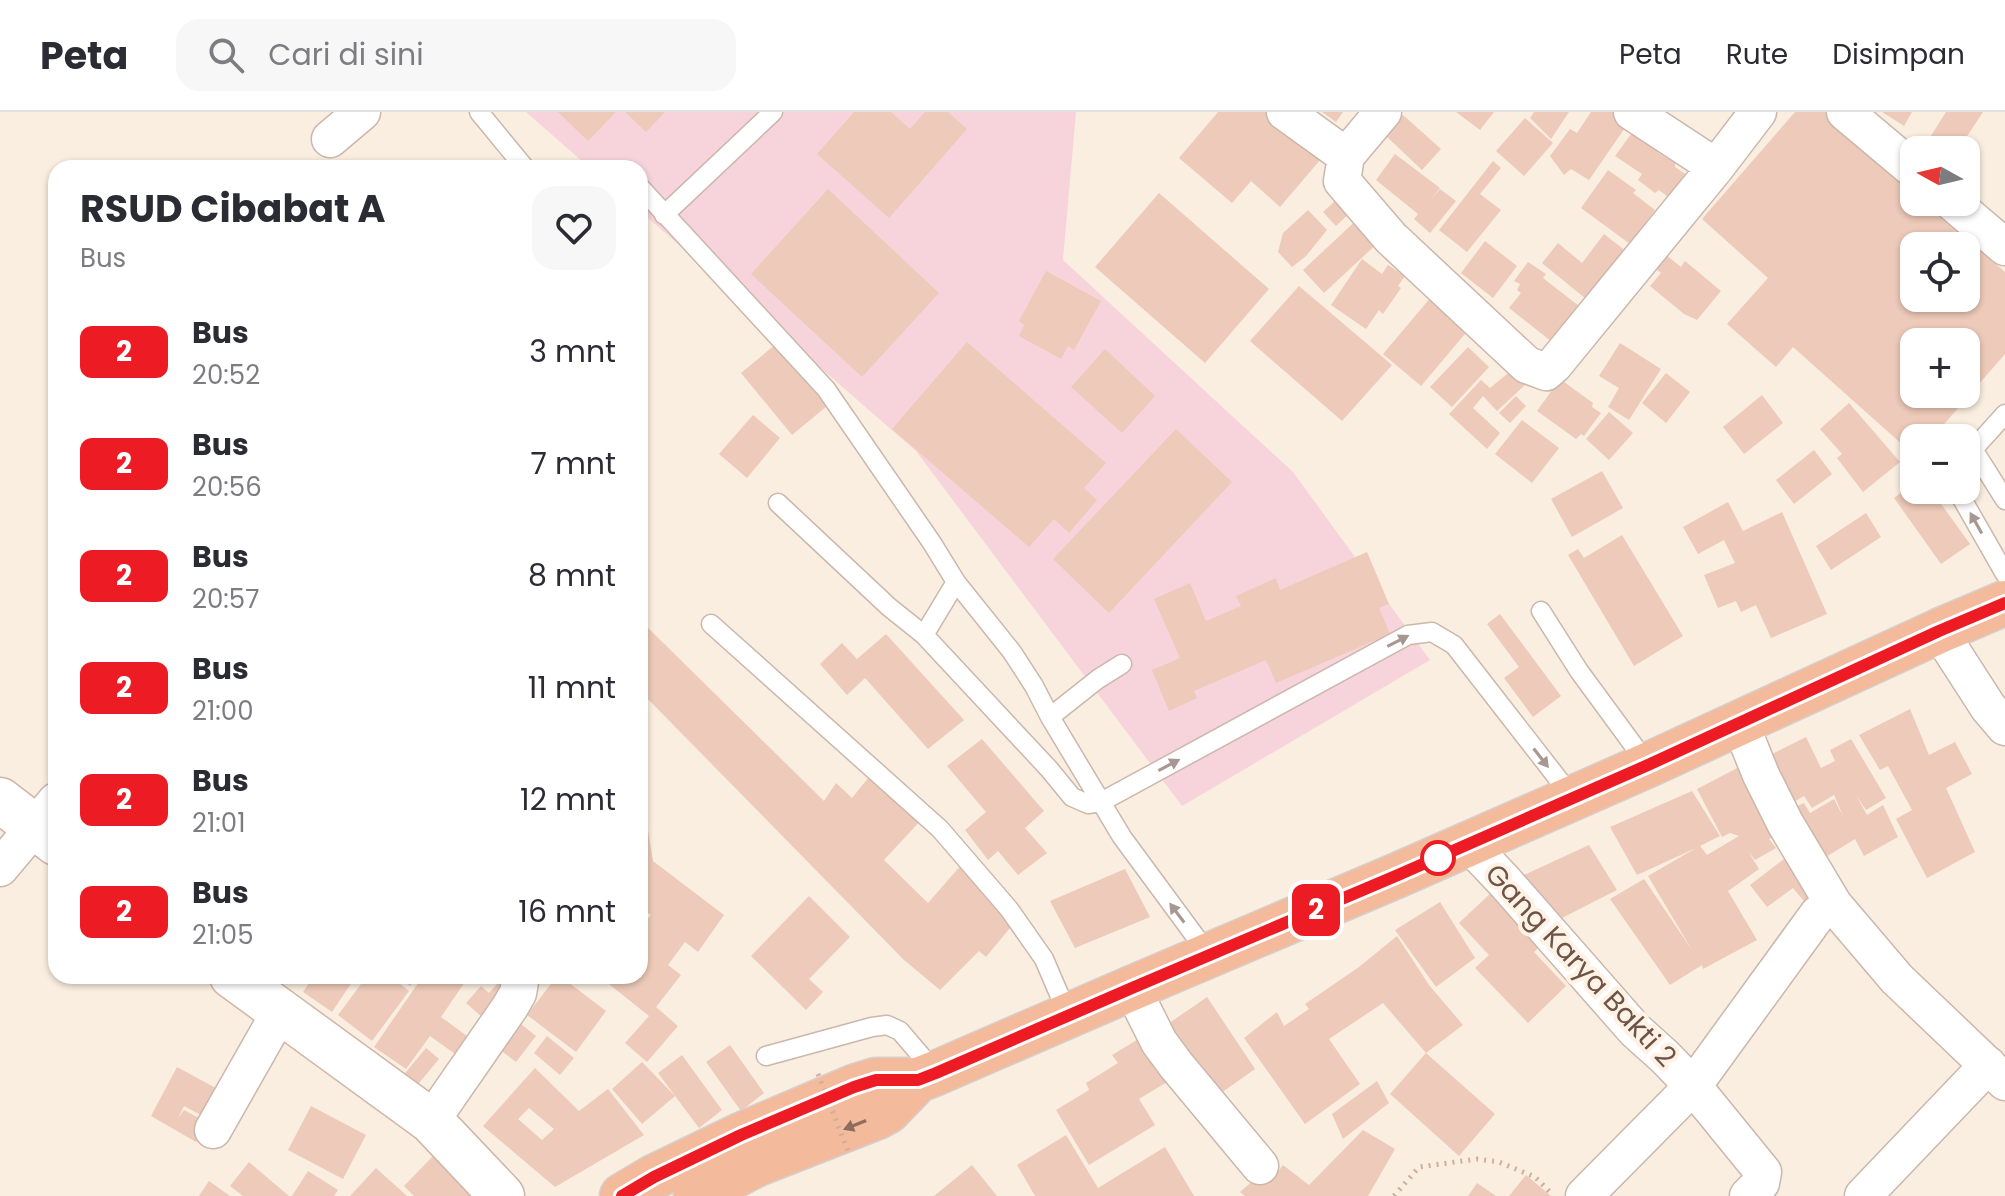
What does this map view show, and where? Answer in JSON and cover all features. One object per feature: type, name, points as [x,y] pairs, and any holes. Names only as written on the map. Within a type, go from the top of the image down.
[{"type":"highway","points":[[696,1196],[757,1164],[877,1117],[927,1077],[1469,844],[2005,603]]},
{"type":"highway","points":[[622,1196],[741,1135],[854,1087],[876,1080],[927,1077]]},
{"type":"main road","points":[[0,800],[48,823]]},
{"type":"main road","points":[[243,984],[431,1121],[502,1196]]},
{"type":"street","points":[[330,139],[362,112]]},
{"type":"street","points":[[1285,112],[1346,156]]},
{"type":"street","points":[[1383,112],[1346,156],[1342,181],[1391,238],[1527,365],[1546,372],[1758,112]]},
{"type":"street","points":[[1632,112],[1716,167]]},
{"type":"street","points":[[1845,112],[1900,158]]},
{"type":"street","points":[[1968,216],[2005,247]]},
{"type":"street","points":[[1939,631],[1988,707],[2005,727]]},
{"type":"street","points":[[1740,723],[1785,823],[1834,905],[1897,979],[1997,1074],[1863,1196]]},
{"type":"street","points":[[0,868],[48,824]]},
{"type":"street","name":"Gang Karya Bakti 2","points":[[1469,844],[1635,1030],[1693,1086],[1763,1172],[1761,1183],[1748,1196]]},
{"type":"street","points":[[1584,1196],[1693,1086],[1818,914],[1834,905]]},
{"type":"street","points":[[431,1121],[514,1000],[520,984]]},
{"type":"street","points":[[1132,988],[1159,1042],[1260,1166]]},
{"type":"street","points":[[213,1130],[280,1012]]},
{"type":"lane","points":[[479,112],[518,160]]},
{"type":"lane","points":[[664,215],[773,112]]},
{"type":"lane","points":[[648,196],[826,389],[956,582],[1012,652],[1145,870],[1209,955]]},
{"type":"lane","points":[[1980,441],[2005,414]]},
{"type":"lane","points":[[1980,467],[2005,500]]},
{"type":"lane","points":[[778,503],[889,607],[924,635],[1072,797],[1088,804],[1101,802],[1408,635],[1432,632],[1454,645],[1573,798]]},
{"type":"lane","points":[[1965,504],[2005,574]]},
{"type":"lane","points":[[924,635],[956,582]]},
{"type":"lane","points":[[1541,611],[1579,671],[1648,765]]},
{"type":"lane","points":[[711,624],[940,829],[1009,909],[1044,959],[1068,1015]]},
{"type":"lane","points":[[1050,717],[1122,664]]},
{"type":"lane","points":[[766,1056],[887,1025],[900,1031],[927,1077]]},
{"type":"path","points":[[818,1074],[848,1151]]},
{"type":"path","points":[[1394,1196],[1419,1167],[1477,1159],[1499,1162],[1535,1177],[1554,1196]]},
{"type":"shaded area","points":[[526,112],[1076,112],[1063,260],[1293,472],[1430,660],[1182,806],[916,451],[648,218],[648,160],[581,160]]},
{"type":"building","points":[[558,112],[616,112],[588,141]]},
{"type":"building","points":[[625,112],[665,112],[646,132]]},
{"type":"building","points":[[854,112],[891,112],[910,129],[925,112],[948,112],[967,129],[889,218],[817,154]]},
{"type":"building","points":[[1218,112],[1267,112],[1321,159],[1280,207],[1251,181],[1232,203],[1179,158]]},
{"type":"building","points":[[1322,112],[1343,112],[1336,122]]},
{"type":"building","points":[[1456,112],[1494,112],[1480,130]]},
{"type":"building","points":[[1534,112],[1569,112],[1551,139],[1530,118]]},
{"type":"building","points":[[1591,112],[1615,112],[1629,122],[1589,180],[1571,169],[1564,175],[1550,156],[1570,129],[1577,133]]},
{"type":"building","points":[[1795,112],[1825,112],[1900,179],[1900,216],[1942,216],[1960,232],[1900,232],[1900,312],[1980,312],[1980,250],[2005,272],[2005,354],[1980,383],[1980,328],[1900,328],[1900,408],[1958,408],[1944,424],[1900,424],[1900,443],[1793,347],[1776,367],[1727,324],[1768,278],[1702,219]]},
{"type":"building","points":[[1882,112],[1912,112],[1904,126]]},
{"type":"building","points":[[1946,112],[1983,112],[1967,136],[1931,136]]},
{"type":"building","points":[[1403,115],[1441,149],[1422,170],[1385,135]]},
{"type":"building","points":[[1525,118],[1553,143],[1524,176],[1496,151]]},
{"type":"building","points":[[1637,126],[1662,144],[1657,152],[1697,182],[1680,206],[1659,190],[1655,193],[1638,180],[1642,174],[1615,156]]},
{"type":"building","points":[[1395,154],[1440,188],[1428,203],[1440,189],[1456,201],[1430,233],[1414,219],[1418,214],[1376,180]]},
{"type":"building","points":[[1493,161],[1501,168],[1480,194],[1501,210],[1467,252],[1439,230]]},
{"type":"building","points":[[1608,170],[1636,190],[1633,193],[1655,210],[1630,244],[1581,208]]},
{"type":"building","points":[[828,189],[939,293],[862,377],[751,274]]},
{"type":"building","points":[[1346,191],[1359,204],[1336,226],[1323,212]]},
{"type":"building","points":[[1159,193],[1269,289],[1205,363],[1095,267]]},
{"type":"building","points":[[1308,210],[1327,230],[1306,256],[1292,267],[1278,252],[1283,233]]},
{"type":"building","points":[[1361,216],[1382,239],[1324,293],[1303,270]]},
{"type":"building","points":[[1604,234],[1631,255],[1597,308],[1542,263],[1558,243],[1582,263]]},
{"type":"building","points":[[1485,241],[1517,266],[1493,298],[1461,273]]},
{"type":"building","points":[[1666,255],[1681,267],[1685,261],[1721,291],[1697,320],[1684,314],[1650,286],[1661,273],[1655,268]]},
{"type":"building","points":[[1362,259],[1382,274],[1388,265],[1405,276],[1398,286],[1401,288],[1383,314],[1379,310],[1366,329],[1331,305]]},
{"type":"building","points":[[1528,262],[1546,274],[1543,278],[1579,306],[1552,342],[1509,308],[1521,293],[1517,290],[1520,284],[1514,281]]},
{"type":"building","points":[[1046,271],[1101,301],[1074,350],[1068,346],[1061,359],[1019,336],[1024,325],[1019,321]]},
{"type":"building","points":[[1299,286],[1392,365],[1342,421],[1250,341]]},
{"type":"building","points":[[1432,296],[1470,328],[1421,386],[1383,354]]},
{"type":"building","points":[[967,342],[1106,463],[1084,488],[1097,500],[1069,533],[1054,519],[1029,547],[892,429]]},
{"type":"building","points":[[1620,343],[1661,369],[1629,420],[1608,407],[1619,388],[1599,376]]},
{"type":"building","points":[[776,344],[827,406],[792,435],[741,373]]},
{"type":"building","points":[[1468,347],[1489,367],[1452,407],[1430,387]]},
{"type":"building","points":[[1105,349],[1155,396],[1122,433],[1071,387]]},
{"type":"building","points":[[1512,370],[1526,384],[1497,411],[1483,396],[1473,408],[1500,433],[1487,449],[1449,414],[1481,380],[1490,388]]},
{"type":"building","points":[[1666,373],[1690,392],[1666,423],[1642,403]]},
{"type":"building","points":[[1560,379],[1593,403],[1592,407],[1601,413],[1584,436],[1581,434],[1576,439],[1537,411]]},
{"type":"building","points":[[1762,395],[1783,423],[1744,454],[1723,427]]},
{"type":"building","points":[[1516,396],[1526,406],[1510,423],[1499,413]]},
{"type":"building","points":[[1849,403],[1900,462],[1863,492],[1837,458],[1842,454],[1820,429]]},
{"type":"building","points":[[1609,412],[1633,433],[1609,460],[1586,439]]},
{"type":"building","points":[[753,415],[780,438],[747,478],[719,454]]},
{"type":"building","points":[[1522,420],[1559,448],[1532,483],[1495,454]]},
{"type":"building","points":[[1176,429],[1232,482],[1109,613],[1053,559]]},
{"type":"building","points":[[1814,450],[1832,474],[1794,504],[1776,480]]},
{"type":"building","points":[[1602,471],[1623,508],[1572,537],[1551,499]]},
{"type":"building","points":[[1900,494],[1900,504],[1941,504],[1970,544],[1941,564],[1894,498]]},
{"type":"building","points":[[1728,502],[1743,531],[1782,512],[1827,614],[1771,638],[1756,605],[1741,612],[1736,601],[1718,608],[1704,575],[1735,563],[1724,540],[1698,554],[1683,527]]},
{"type":"building","points":[[1866,513],[1881,537],[1831,570],[1816,546]]},
{"type":"building","points":[[1622,535],[1683,636],[1634,666],[1568,555],[1578,549],[1584,558]]},
{"type":"building","points":[[1367,552],[1389,604],[1379,608],[1390,634],[1276,683],[1266,660],[1194,691],[1197,698],[1169,711],[1152,670],[1180,658],[1154,599],[1190,583],[1206,621],[1241,606],[1236,596],[1276,578],[1280,590]]},
{"type":"building","points":[[1500,614],[1561,696],[1533,717],[1504,678],[1519,667],[1487,624]]},
{"type":"building","points":[[648,628],[824,801],[836,783],[852,798],[869,777],[922,819],[884,860],[928,903],[962,864],[1015,922],[986,957],[979,951],[940,990],[904,960],[648,699]]},
{"type":"building","points":[[886,634],[964,720],[928,749],[865,678],[847,695],[820,664],[842,643],[857,659]]},
{"type":"building","points":[[1910,709],[1929,755],[1955,742],[1972,774],[1946,788],[1975,852],[1927,878],[1896,819],[1912,810],[1888,766],[1880,770],[1859,735]]},
{"type":"building","points":[[1806,737],[1821,768],[1835,761],[1830,750],[1851,739],[1886,798],[1866,810],[1856,795],[1867,815],[1883,805],[1898,837],[1864,856],[1855,839],[1821,860],[1785,812],[1804,803],[1810,813],[1834,799],[1844,818],[1834,795],[1812,808],[1804,796],[1785,807],[1764,758]]},
{"type":"building","points":[[982,739],[1044,811],[1025,828],[1047,853],[1018,875],[998,851],[988,860],[965,830],[986,812],[947,766]]},
{"type":"building","points":[[1749,762],[1782,831],[1769,839],[1776,848],[1755,860],[1748,851],[1759,869],[1728,891],[1757,940],[1703,969],[1702,965],[1670,985],[1610,899],[1644,879],[1692,950],[1648,876],[1696,848],[1637,875],[1610,827],[1692,791],[1720,836],[1700,846],[1707,855],[1739,836],[1730,833],[1722,837],[1697,789]]},
{"type":"building","points":[[648,830],[653,861],[724,915],[698,952],[685,942],[668,965],[681,975],[656,1007],[678,1026],[647,1062],[625,1043],[649,1016],[609,984],[648,984],[648,919],[651,915],[648,913]]},
{"type":"building","points":[[1589,845],[1617,890],[1560,919],[1522,876]]},
{"type":"building","points":[[1793,852],[1824,894],[1808,906],[1793,888],[1767,907],[1750,885]]},
{"type":"building","points":[[1125,869],[1150,917],[1075,948],[1050,901]]},
{"type":"building","points":[[1495,889],[1545,941],[1534,952],[1566,986],[1528,1023],[1475,968],[1489,955],[1459,923]]},
{"type":"building","points":[[809,896],[850,937],[809,979],[823,992],[806,1010],[751,956]]},
{"type":"building","points":[[1440,902],[1475,958],[1436,987],[1395,930]]},
{"type":"building","points":[[1397,936],[1429,985],[1463,1025],[1426,1053],[1383,1003],[1329,1039],[1360,1084],[1305,1124],[1244,1038],[1277,1012],[1284,1026],[1309,1009],[1305,1004]]},
{"type":"building","points":[[308,984],[351,984],[332,1012],[303,992]]},
{"type":"building","points":[[361,984],[400,984],[409,991],[372,1041],[338,1015]]},
{"type":"building","points":[[417,984],[464,984],[441,1017],[474,1041],[462,1059],[430,1036],[406,1069],[374,1047]]},
{"type":"building","points":[[497,984],[504,984],[505,1006],[490,1024],[466,1003],[481,986],[489,993]]},
{"type":"building","points":[[551,984],[571,984],[606,1011],[576,1052],[527,1015]]},
{"type":"building","points":[[1207,997],[1255,1069],[1214,1098],[1165,1026]]},
{"type":"building","points":[[511,1016],[536,1036],[516,1062],[490,1042]]},
{"type":"building","points":[[1150,1032],[1177,1076],[1139,1099],[1155,1125],[1089,1165],[1056,1110],[1089,1090],[1086,1083],[1118,1063],[1112,1055]]},
{"type":"building","points":[[547,1036],[574,1058],[560,1075],[534,1053]]},
{"type":"building","points":[[730,1045],[764,1093],[741,1111],[706,1062]]},
{"type":"building","points":[[426,1048],[439,1059],[414,1089],[401,1078]]},
{"type":"building","points":[[1426,1053],[1495,1114],[1459,1156],[1390,1094]]},
{"type":"building","points":[[682,1055],[722,1110],[699,1128],[658,1073]]},
{"type":"building","points":[[642,1062],[675,1096],[642,1124],[612,1089]]},
{"type":"building","points":[[177,1067],[225,1093],[210,1120],[184,1106],[178,1118],[184,1110],[206,1122],[196,1142],[151,1116]]},
{"type":"building","points":[[535,1068],[579,1111],[608,1089],[644,1135],[555,1187],[483,1126]],"holes":[[[529,1108],[554,1129],[542,1140],[518,1119]]]},
{"type":"building","points":[[1377,1081],[1389,1103],[1343,1139],[1332,1114]]},
{"type":"building","points":[[311,1106],[366,1135],[343,1179],[288,1150]]},
{"type":"building","points":[[1363,1130],[1395,1149],[1368,1196],[1245,1196],[1240,1192],[1265,1170],[1275,1175],[1283,1165],[1309,1185]]},
{"type":"building","points":[[1066,1135],[1098,1188],[1165,1147],[1194,1196],[1035,1196],[1017,1165]]},
{"type":"building","points":[[436,1153],[483,1196],[414,1196],[404,1186]]},
{"type":"building","points":[[249,1162],[289,1196],[243,1196],[230,1186]]},
{"type":"building","points":[[972,1165],[997,1196],[934,1196]]},
{"type":"building","points":[[376,1168],[407,1196],[350,1196]]},
{"type":"building","points":[[308,1171],[338,1190],[334,1196],[292,1196]]},
{"type":"building","points":[[1526,1175],[1551,1196],[1509,1196]]},
{"type":"building","points":[[209,1181],[230,1196],[199,1196]]},
{"type":"building","points":[[1477,1183],[1496,1196],[1468,1196]]},
{"type":"bus line","name":"2","points":[[622,1196],[741,1135],[854,1087],[876,1080],[918,1080],[936,1073],[1398,875],[2005,603]]}]
